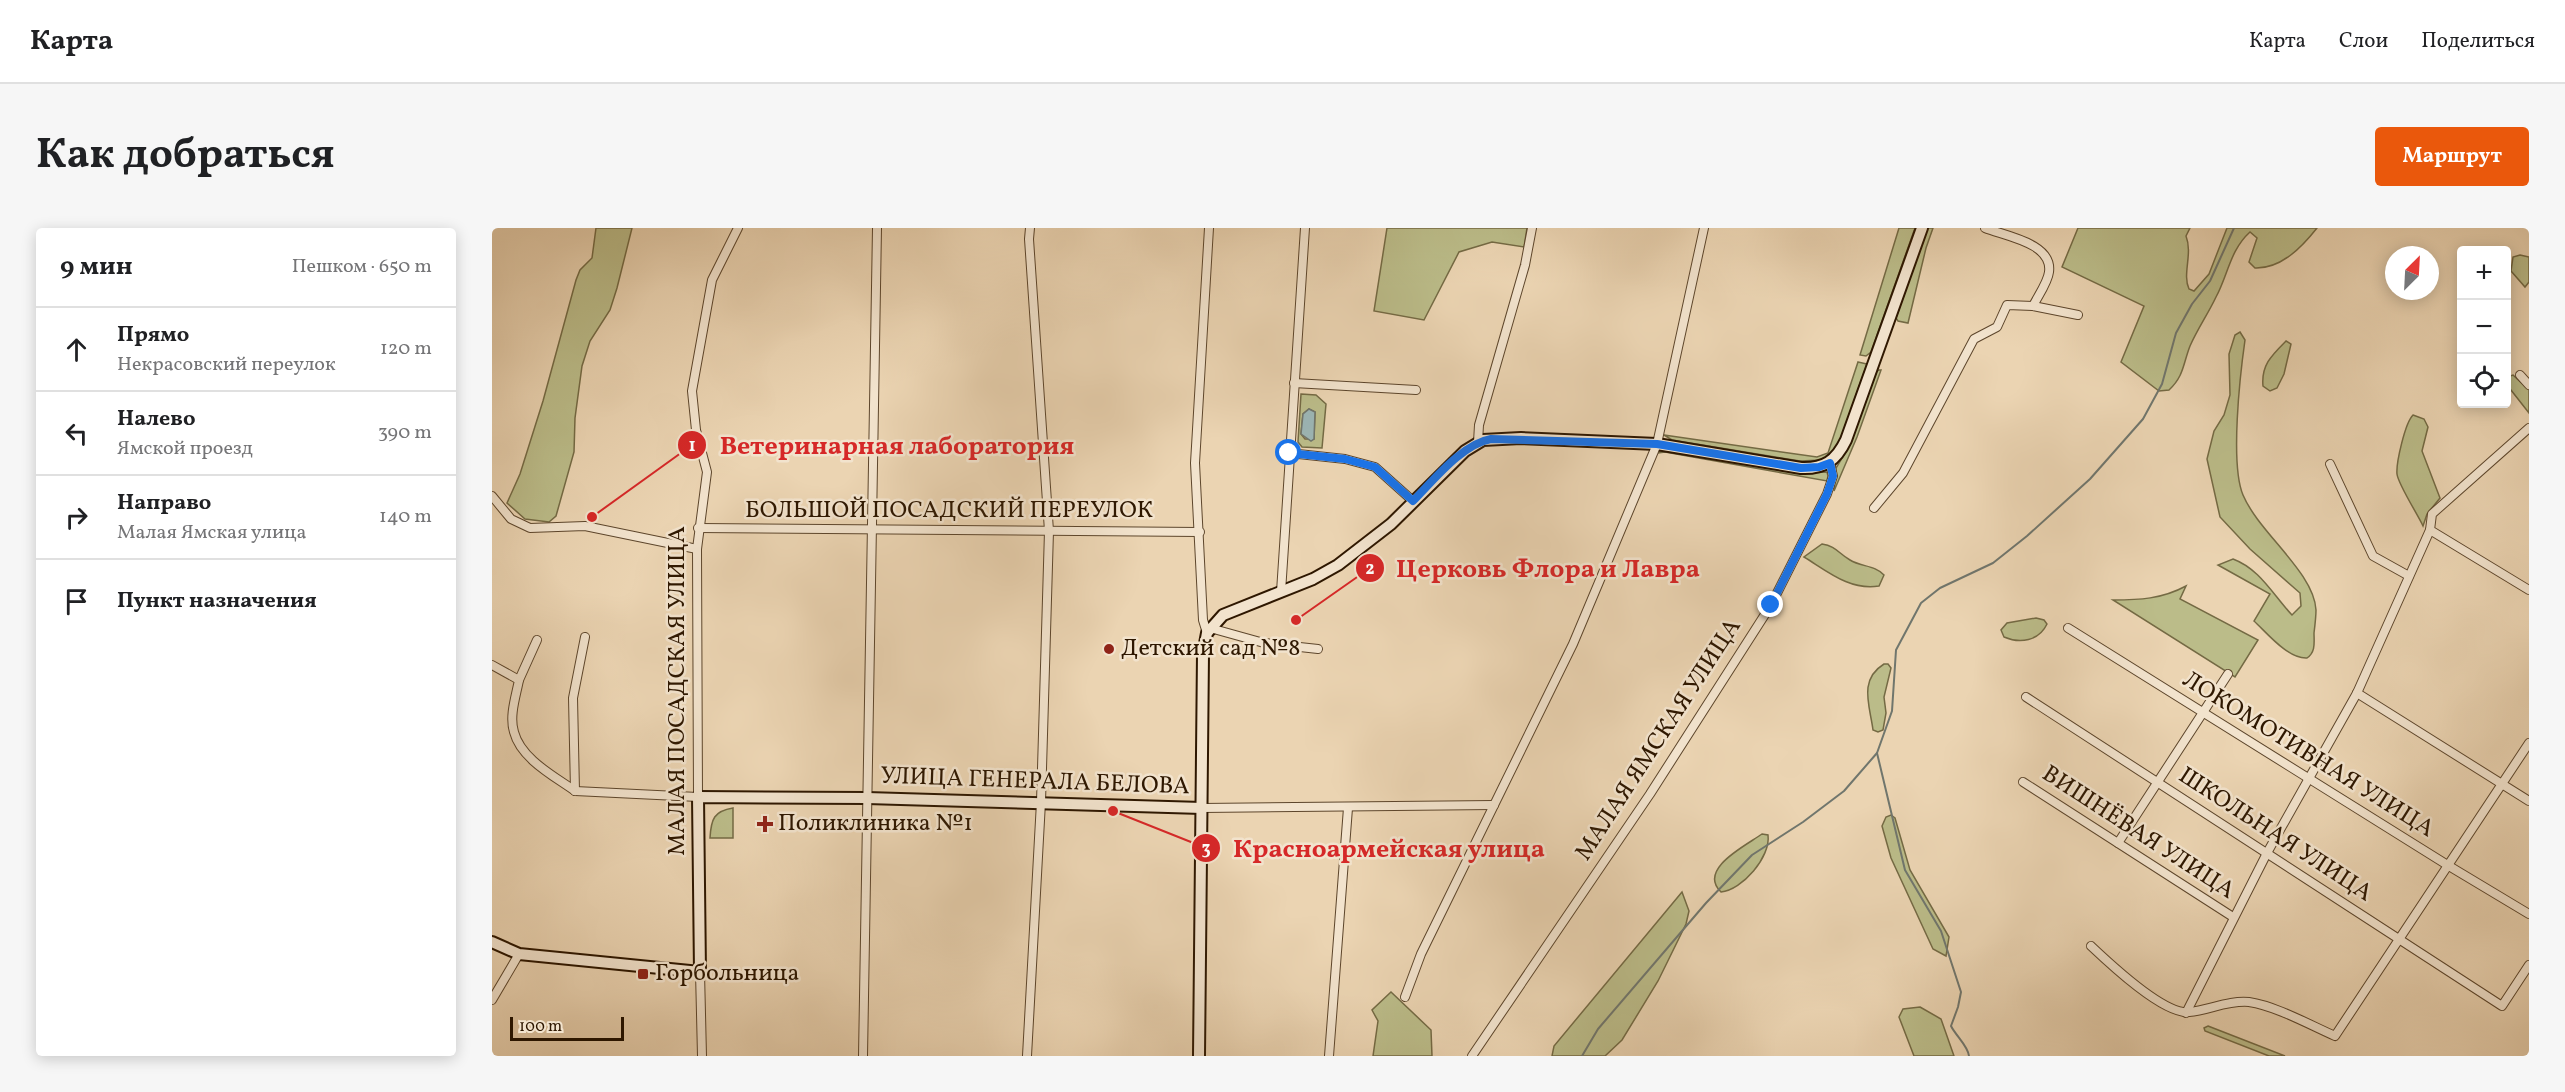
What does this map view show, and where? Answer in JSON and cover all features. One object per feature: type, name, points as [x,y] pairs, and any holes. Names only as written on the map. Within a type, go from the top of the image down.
[{"type":"main road","points":[[1199,1056],[1203,654],[1209,631],[1229,611],[1281,592],[1338,565],[1391,524],[1465,451],[1478,442],[1521,438],[1657,444],[1801,468],[1819,467],[1830,463],[1846,440],[1922,228]]},
{"type":"main road","name":"УЛИЦА ГЕНЕРАЛА БЕЛОВА","points":[[698,797],[867,798],[1202,808]]},
{"type":"main road","name":"МАЛАЯ ПОСАДСКАЯ УЛИЦА","points":[[698,797],[700,972]]},
{"type":"main road","points":[[492,942],[519,954],[700,972]]},
{"type":"street","name":"МАЛАЯ ПОСАДСКАЯ УЛИЦА","points":[[698,797],[697,549],[707,472],[696,430],[692,391],[712,280],[738,228]]},
{"type":"street","points":[[863,1056],[877,228]]},
{"type":"street","points":[[1027,1056],[1041,802],[1048,531],[1030,228]]},
{"type":"street","points":[[1209,228],[1195,464],[1203,620],[1209,631],[1264,643],[1318,649]]},
{"type":"street","points":[[1281,592],[1305,228]]},
{"type":"street","points":[[1478,442],[1479,425],[1525,265],[1532,228]]},
{"type":"street","points":[[1405,997],[1420,954],[1573,644],[1657,444],[1704,228]]},
{"type":"street","points":[[1985,228],[2037,247],[2047,256],[2049,272],[2033,306]]},
{"type":"street","points":[[1875,508],[1903,473],[1974,339],[1997,327],[2007,305],[2033,306],[2078,315]]},
{"type":"street","points":[[2520,375],[2529,385]]},
{"type":"street","points":[[1294,383],[1416,390]]},
{"type":"street","points":[[2186,1013],[2266,853],[2357,693],[2430,530],[2432,514],[2529,428]]},
{"type":"street","points":[[1289,453],[1345,459],[1375,467],[1413,501]]},
{"type":"street","name":"МАЛАЯ ЯМСКАЯ УЛИЦА","points":[[1472,1056],[1650,794],[1771,605],[1827,494],[1833,476],[1830,463]]},
{"type":"street","points":[[2330,464],[2373,556],[2409,576]]},
{"type":"street","points":[[492,496],[511,519],[530,528],[585,526],[697,549]]},
{"type":"street","name":"БОЛЬШОЙ ПОСАДСКИЙ ПЕРЕУЛОК","points":[[698,528],[1200,532]]},
{"type":"street","points":[[2430,530],[2529,590]]},
{"type":"street","name":"ЛОКОМОТИВНАЯ УЛИЦА","points":[[2068,628],[2529,914]]},
{"type":"street","points":[[575,791],[573,698],[585,637]]},
{"type":"street","points":[[537,640],[519,680],[513,715],[513,732],[520,746],[535,762],[575,791]]},
{"type":"street","points":[[492,665],[519,680]]},
{"type":"street","points":[[2118,843],[2228,674]]},
{"type":"street","points":[[2357,693],[2529,801]]},
{"type":"street","name":"ШКОЛЬНАЯ УЛИЦА","points":[[2026,697],[2502,1006],[2529,965]]},
{"type":"street","points":[[2091,946],[2121,975],[2152,997],[2186,1013],[2248,1002],[2335,1036],[2529,743]]},
{"type":"street","name":"ВИШНЁВАЯ УЛИЦА","points":[[2022,782],[2233,917]]},
{"type":"street","name":"УЛИЦА ГЕНЕРАЛА БЕЛОВА","points":[[575,791],[698,797]]},
{"type":"street","name":"УЛИЦА ГЕНЕРАЛА БЕЛОВА","points":[[1202,808],[1494,805]]},
{"type":"street","points":[[1329,1056],[1348,808]]},
{"type":"street","points":[[492,1000],[519,954]]},
{"type":"street","name":"МАЛАЯ ПОСАДСКАЯ УЛИЦА","points":[[700,972],[702,1056]]},
{"type":"green space","points":[[596,228],[632,228],[610,310],[590,341],[582,366],[575,418],[574,452],[556,516],[549,522],[525,519],[507,503],[520,474],[543,401],[576,280],[580,270],[592,258]]},
{"type":"green space","points":[[1387,228],[1527,228],[1524,247],[1492,242],[1459,252],[1424,320],[1374,311]]},
{"type":"green space","points":[[1899,228],[1915,228],[1871,352],[1866,356],[1860,355]]},
{"type":"green space","points":[[1927,228],[1933,228],[1908,323],[1898,321],[1896,318]]},
{"type":"green space","points":[[2078,228],[2190,228],[2186,236],[2188,243],[2187,283],[2189,289],[2194,291],[2209,274],[2227,228],[2317,228],[2290,256],[2265,267],[2255,268],[2249,262],[2257,238],[2250,232],[2243,239],[2190,346],[2178,380],[2169,390],[2159,391],[2121,362],[2144,306],[2062,267]]},
{"type":"green space","points":[[2520,255],[2529,257],[2529,282],[2525,287],[2511,271],[2513,257]]},
{"type":"green space","points":[[2240,332],[2245,340],[2237,419],[2239,481],[2243,495],[2251,509],[2306,581],[2313,596],[2316,610],[2314,647],[2307,658],[2285,650],[2254,621],[2270,594],[2218,565],[2233,559],[2243,563],[2266,583],[2292,615],[2301,606],[2300,593],[2250,549],[2220,517],[2207,459],[2214,431],[2224,415],[2230,395],[2229,354],[2235,335]]},
{"type":"green space","points":[[2286,341],[2291,344],[2284,374],[2277,388],[2270,391],[2263,386],[2264,372],[2272,356]]},
{"type":"green space","points":[[1858,362],[1867,364],[1838,446],[1832,454],[1822,460],[1800,461],[1672,440],[1664,435],[1817,457],[1828,453]]},
{"type":"green space","points":[[1879,370],[1881,370],[1857,437],[1834,491],[1836,468],[1847,450]]},
{"type":"green space","points":[[2511,376],[2529,390],[2529,413],[2511,390]]},
{"type":"green space","points":[[1301,394],[1316,395],[1326,404],[1322,448],[1302,447],[1298,442]],"holes":[[[1309,409],[1315,412],[1314,439],[1305,439],[1301,434],[1303,414]]]},
{"type":"green space","points":[[2413,415],[2424,419],[2428,427],[2422,451],[2440,498],[2427,514],[2423,526],[2397,474],[2402,443]]},
{"type":"green space","points":[[1661,450],[1803,473],[1827,472],[1828,476],[1827,481],[1665,452],[1658,453]]},
{"type":"green space","points":[[1822,544],[1834,548],[1854,562],[1880,572],[1884,575],[1879,586],[1858,586],[1849,583],[1804,557]]},
{"type":"green space","points":[[2186,586],[2180,599],[2258,640],[2235,677],[2113,600],[2150,598],[2168,594]]},
{"type":"green space","points":[[2036,618],[2044,620],[2047,624],[2044,630],[2029,640],[2004,637],[2001,630],[2007,623]]},
{"type":"green space","points":[[1888,664],[1891,668],[1884,697],[1886,713],[1883,730],[1878,732],[1873,730],[1868,703],[1868,686],[1876,670]]},
{"type":"green space","points":[[733,808],[733,838],[710,838],[711,826],[715,817],[722,811]]},
{"type":"green space","points":[[1891,815],[1895,818],[1910,870],[1949,937],[1946,956],[1933,949],[1891,858],[1882,826],[1886,817]]},
{"type":"green space","points":[[1762,834],[1768,835],[1768,844],[1760,862],[1746,879],[1729,890],[1721,892],[1715,883],[1715,875],[1719,866],[1736,851]]},
{"type":"green space","points":[[1682,892],[1689,911],[1686,924],[1658,981],[1622,1040],[1605,1056],[1552,1056],[1554,1046]]},
{"type":"green space","points":[[1391,992],[1431,1030],[1432,1056],[1373,1056],[1378,1021],[1372,1010]]},
{"type":"green space","points":[[1920,1007],[1941,1019],[1954,1056],[1914,1056],[1899,1017],[1903,1009]]},
{"type":"green space","points":[[2208,1026],[2285,1056],[2269,1056],[2205,1031],[2204,1028]]},
{"type":"water","points":[[1309,409],[1315,412],[1314,439],[1311,441],[1301,434],[1303,414]]},
{"type":"waterway","points":[[1969,1056],[1951,1026],[1961,992],[1941,931],[1905,870],[1877,753],[1892,711],[1896,650],[1921,603],[1940,588],[1993,563],[2027,536],[2090,479],[2143,419],[2162,384],[2176,333],[2192,304],[2210,281],[2234,228]]},
{"type":"waterway","points":[[1582,1056],[1598,1029],[1706,903],[1752,855],[1803,822],[1844,791],[1877,753]]},
{"type":"place","name":"Ветеринарная лаборатория","points":[[592,517]]},
{"type":"place","name":"Церковь Флора и Лавра","points":[[1296,620]]},
{"type":"place","name":"Детский сад №8","points":[[1109,649]]},
{"type":"place","name":"Красноармейская улица","points":[[1113,811]]},
{"type":"place","name":"Поликлиника №1","points":[[765,824]]},
{"type":"place","name":"Горбольница","points":[[643,974]]},
{"type":"route","points":[[1289,453],[1345,459],[1375,467],[1413,501],[1472,445],[1491,439],[1562,439],[1657,444],[1801,468],[1825,466],[1830,463],[1833,476],[1827,494],[1771,605]]}]
